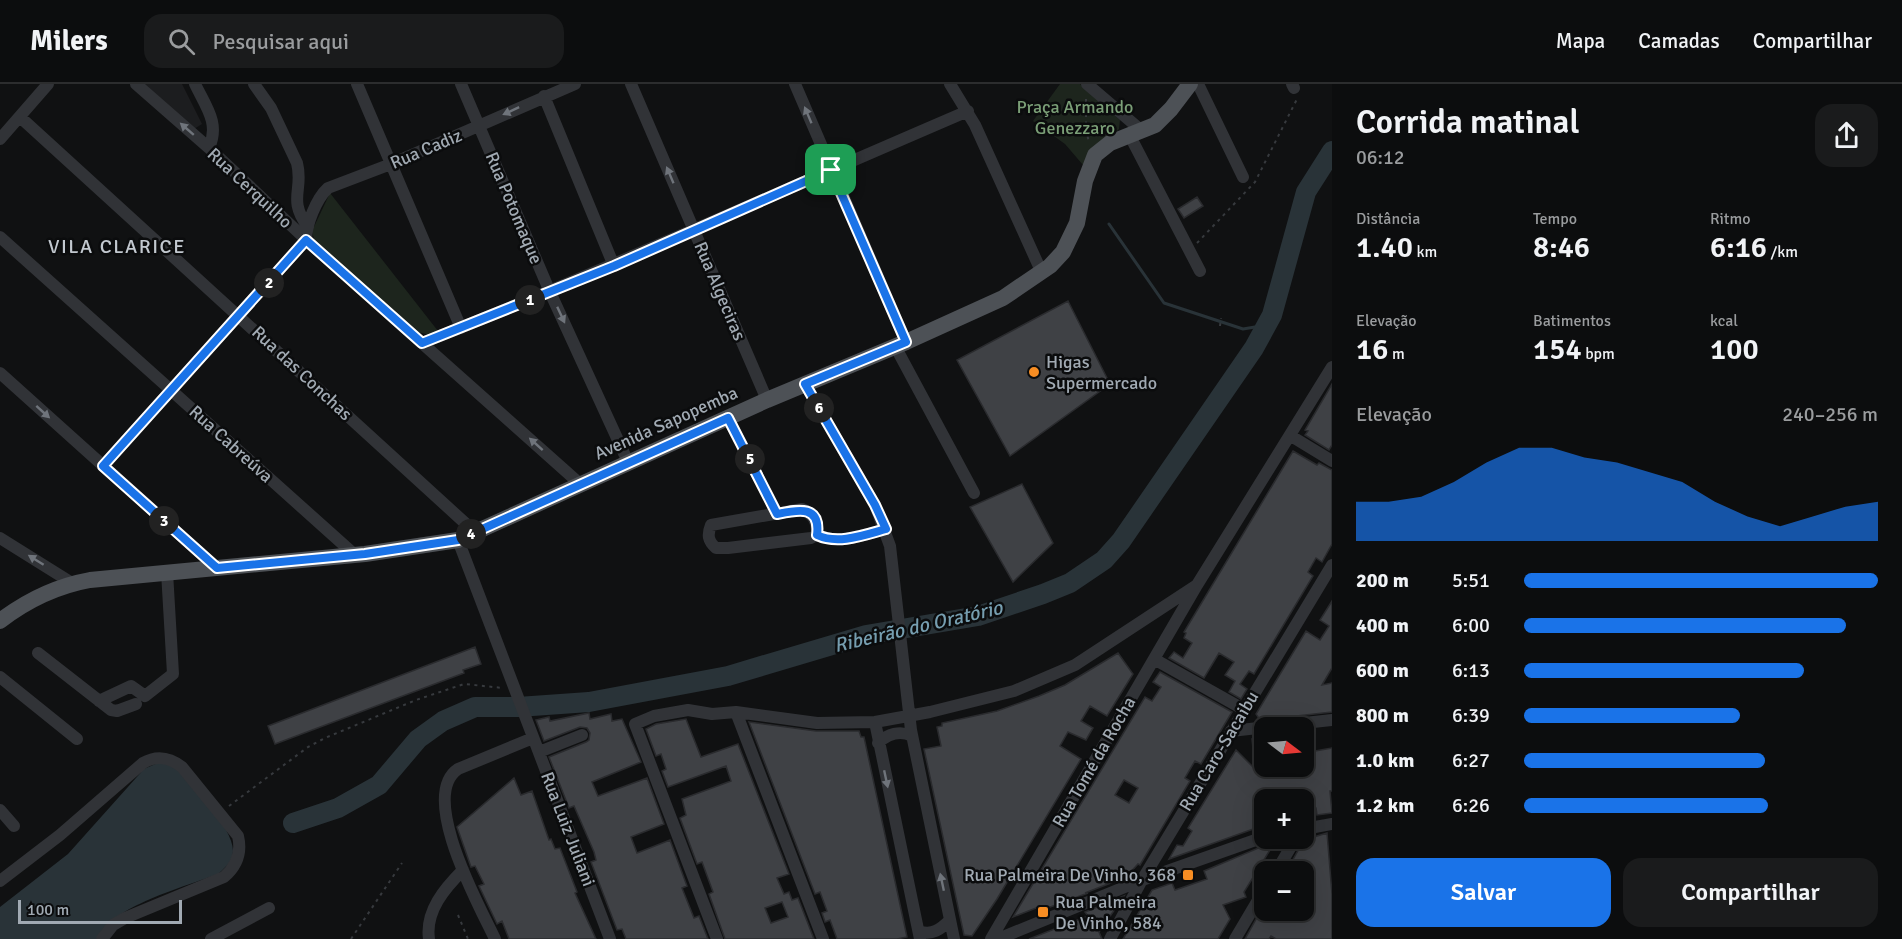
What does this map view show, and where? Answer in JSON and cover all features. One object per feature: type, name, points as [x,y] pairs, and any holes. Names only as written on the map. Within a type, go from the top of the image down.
[{"type":"main road","points":[[1095,155],[1110,143],[1136,134],[1160,121],[1190,84]]},
{"type":"main road","name":"Avenida Sapopemba","points":[[0,621],[41,596],[72,583],[355,555],[458,540],[579,483],[1003,298],[1042,273],[1063,252],[1074,232],[1085,182],[1095,155]]},
{"type":"main road","name":"Avenida Sapopemba","points":[[0,632],[41,596]]},
{"type":"street","name":"Rua Cerquilho","points":[[136,84],[209,148],[306,240],[579,483]]},
{"type":"street","points":[[195,84],[213,122],[214,136],[209,148]]},
{"type":"street","points":[[254,84],[271,108],[297,163],[299,172],[296,192],[297,210],[308,227]]},
{"type":"street","points":[[357,84],[461,328]]},
{"type":"street","name":"Rua Potomaque","points":[[461,84],[550,292],[628,462]]},
{"type":"street","name":"Rua Cadiz","points":[[306,240],[308,227],[321,197],[328,188],[391,164],[575,84]]},
{"type":"street","name":"Rua Algeciras","points":[[631,84],[767,400]]},
{"type":"street","points":[[795,84],[900,344],[974,493]]},
{"type":"street","points":[[950,84],[968,111],[1042,273]]},
{"type":"street","points":[[1198,84],[1243,177]]},
{"type":"street","points":[[1089,86],[1136,134],[1200,270]]},
{"type":"street","points":[[0,139],[20,117],[40,87]]},
{"type":"street","points":[[544,96],[614,266]]},
{"type":"street","points":[[422,343],[614,266],[693,229],[968,111]]},
{"type":"street","name":"Rua das Conchas","points":[[20,117],[476,532]]},
{"type":"street","name":"Rua Cabreúva","points":[[0,237],[355,555]]},
{"type":"street","points":[[103,466],[306,240]]},
{"type":"street","name":"Rua Tomé da Rocha","points":[[991,939],[1197,585],[1332,367]]},
{"type":"street","points":[[0,373],[217,568]]},
{"type":"street","points":[[805,384],[875,505],[886,529],[895,575],[912,736],[954,939]]},
{"type":"street","points":[[728,418],[777,514]]},
{"type":"street","points":[[1291,436],[1332,460]]},
{"type":"street","points":[[817,535],[810,512],[802,509],[711,525],[708,532],[709,542],[716,548],[728,548],[811,538],[817,535],[832,540],[861,536],[886,529]]},
{"type":"street","points":[[0,538],[72,583]]},
{"type":"street","name":"Rua Luiz Juliani","points":[[458,540],[610,939]]},
{"type":"street","name":"Rua Caro-Sacaibu","points":[[1110,939],[1142,880],[1243,709],[1332,565]]},
{"type":"street","points":[[99,701],[133,686],[145,696],[173,674],[167,572]]},
{"type":"street","points":[[717,939],[636,727],[654,716],[685,710],[712,714],[736,712],[818,723],[875,722],[1014,691],[1075,665],[1197,585]]},
{"type":"street","points":[[38,652],[113,711],[136,704]]},
{"type":"street","points":[[1154,659],[1243,709]]},
{"type":"street","points":[[0,677],[77,739]]},
{"type":"street","points":[[736,712],[823,939]]},
{"type":"street","points":[[1231,731],[1332,720]]},
{"type":"street","points":[[875,722],[920,935],[938,931],[950,920]]},
{"type":"street","points":[[878,743],[884,738],[899,733],[912,736]]},
{"type":"street","points":[[539,752],[582,735]]},
{"type":"street","points":[[495,939],[463,870],[450,835],[445,810],[448,779],[454,772],[467,765],[533,738]]},
{"type":"street","points":[[0,881],[60,835],[151,758],[167,758],[182,767],[238,836],[241,848],[233,869],[211,884],[125,918],[113,925],[102,939]]},
{"type":"street","points":[[0,810],[14,826]]},
{"type":"street","points":[[1314,827],[1332,824],[1332,830]]},
{"type":"street","points":[[998,939],[1142,880],[1254,841]]},
{"type":"street","points":[[429,939],[429,920],[439,898],[463,870]]},
{"type":"street","points":[[1235,939],[1254,907]]},
{"type":"street","points":[[211,939],[269,908]]},
{"type":"path","points":[[1089,86],[1085,103],[1086,129],[1090,149],[1095,155]]},
{"type":"path","points":[[1189,246],[1199,243],[1249,190],[1296,88]]},
{"type":"path","points":[[1220,326],[1221,318]]},
{"type":"path","points":[[220,814],[308,747],[416,700],[467,684],[516,691]]},
{"type":"path","points":[[351,939],[402,863]]},
{"type":"path","points":[[458,915],[468,939]]},
{"type":"shaded area","points":[[145,84],[182,84],[202,124],[194,129]]},
{"type":"shaded area","points":[[160,762],[174,765],[219,818],[231,841],[233,851],[232,858],[226,866],[218,874],[169,891],[132,908],[104,928],[97,939],[0,939],[0,907],[68,854],[144,769]]},
{"type":"green space","name":"Praça Armando Genezzaro","points":[[1060,84],[1080,84],[1120,120],[1119,129],[1083,165],[1065,144],[1033,121]]},
{"type":"green space","points":[[330,193],[438,331],[430,335],[418,332],[314,239],[312,231]]},
{"type":"building","points":[[1197,197],[1203,206],[1184,218],[1178,209]]},
{"type":"building","name":"Higas Supermercado","points":[[1068,301],[1110,384],[1010,456],[957,360]]},
{"type":"building","points":[[1332,384],[1332,445],[1329,450],[1305,435],[1308,431],[1305,430]]},
{"type":"building","points":[[1293,451],[1317,465],[1319,463],[1332,470],[1332,544],[1322,562],[1316,558],[1308,572],[1313,576],[1254,674],[1249,671],[1240,684],[1247,689],[1241,699],[1229,692],[1235,681],[1225,675],[1234,662],[1219,653],[1204,678],[1169,658],[1174,652],[1183,658],[1192,643],[1184,638],[1186,633],[1184,632]]},
{"type":"building","points":[[1022,484],[1053,543],[1013,582],[970,507]]},
{"type":"building","points":[[1332,601],[1332,668],[1322,685],[1332,683],[1332,712],[1287,717],[1258,717],[1256,714],[1306,631],[1320,640],[1329,626],[1320,620]]},
{"type":"building","points":[[475,647],[481,664],[463,670],[464,673],[275,744],[268,726]]},
{"type":"building","points":[[1118,653],[1133,674],[1107,716],[1090,706],[1081,721],[1093,728],[1086,740],[1068,732],[1060,746],[1081,759],[997,899],[972,936],[964,935],[924,749],[941,746],[937,727],[942,726],[942,723],[997,711],[1039,696],[1065,685]]},
{"type":"building","points":[[1160,672],[1232,712],[1201,764],[1195,761],[1185,778],[1190,781],[1140,865],[1138,864],[1126,877],[1085,893],[1088,893],[1045,909],[1041,906],[1013,917],[1145,697],[1152,701],[1161,687],[1153,682]],"holes":[[[1124,780],[1138,788],[1129,803],[1115,795]]]},
{"type":"building","points":[[589,713],[590,719],[611,714],[612,721],[622,719],[641,762],[592,782],[598,796],[647,778],[664,824],[631,837],[637,853],[670,840],[687,886],[682,888],[694,918],[699,916],[708,939],[626,939],[622,929],[617,930],[591,862],[596,860],[594,852],[574,806],[569,808],[549,757],[586,742],[589,740],[590,733],[587,728],[580,727],[544,741],[536,720],[549,717],[550,721]]},
{"type":"building","points":[[686,719],[701,757],[738,744],[789,874],[777,878],[784,894],[789,892],[792,900],[798,898],[814,939],[725,939],[709,894],[713,892],[702,862],[697,864],[680,818],[686,815],[682,799],[731,781],[726,766],[668,787],[662,771],[666,769],[661,754],[656,756],[646,729],[656,724]],"holes":[[[782,902],[788,917],[771,923],[765,908]]]},
{"type":"building","points":[[749,722],[816,731],[859,731],[861,737],[864,737],[907,937],[837,939],[830,920],[825,922],[822,913],[827,911],[820,892],[815,894]]},
{"type":"building","points":[[1332,748],[1332,791],[1330,791],[1332,813],[1317,815],[1316,808],[1314,808],[1314,789],[1254,789],[1254,829],[1169,859],[1177,845],[1183,846],[1192,831],[1188,828],[1236,750],[1254,768],[1254,777],[1314,777],[1314,751]]},
{"type":"building","points":[[514,778],[521,795],[532,791],[549,840],[551,839],[555,849],[560,848],[577,892],[575,893],[596,939],[509,939],[502,921],[497,924],[479,886],[484,884],[475,866],[471,867],[457,827]]},
{"type":"building","points":[[1327,833],[1332,894],[1332,939],[1276,939],[1271,936],[1269,939],[1245,939],[1255,921],[1314,921],[1314,861],[1292,861],[1299,849],[1314,849],[1314,837]]},
{"type":"building","points":[[1256,849],[1270,850],[1263,861],[1254,861],[1254,876],[1244,892],[1246,897],[1223,905],[1230,919],[1218,939],[1123,939],[1152,890],[1172,883],[1175,890],[1207,879],[1204,871]]},
{"type":"building","points":[[1124,896],[1099,932],[1102,939],[1029,939],[1088,916],[1085,912]]},
{"type":"waterway","name":"Ribeirão do Oratório","points":[[293,823],[338,808],[379,785],[418,739],[443,721],[475,707],[518,707],[589,702],[728,676],[866,635],[978,616],[1070,583],[1104,560],[1121,541],[1254,348],[1272,315],[1306,192],[1332,151]]},
{"type":"waterway","points":[[1109,224],[1164,303],[1243,329],[1267,325]]},
{"type":"place","name":"Higas Supermercado","points":[[1034,372]]},
{"type":"place","name":"Rua Palmeira De Vinho, 368","points":[[1188,875]]},
{"type":"place","name":"Rua Palmeira De Vinho, 584","points":[[1043,912]]},
{"type":"district","name":"VILA CLARICE","points":[[117,246]]},
{"type":"route","points":[[831,170],[906,342],[805,384],[875,505],[886,529],[861,536],[832,540],[817,535],[818,529],[810,512],[802,509],[777,514],[728,418],[579,483],[458,540],[365,554],[217,568],[103,466],[306,240],[422,343],[614,266],[693,229],[831,170]]}]
